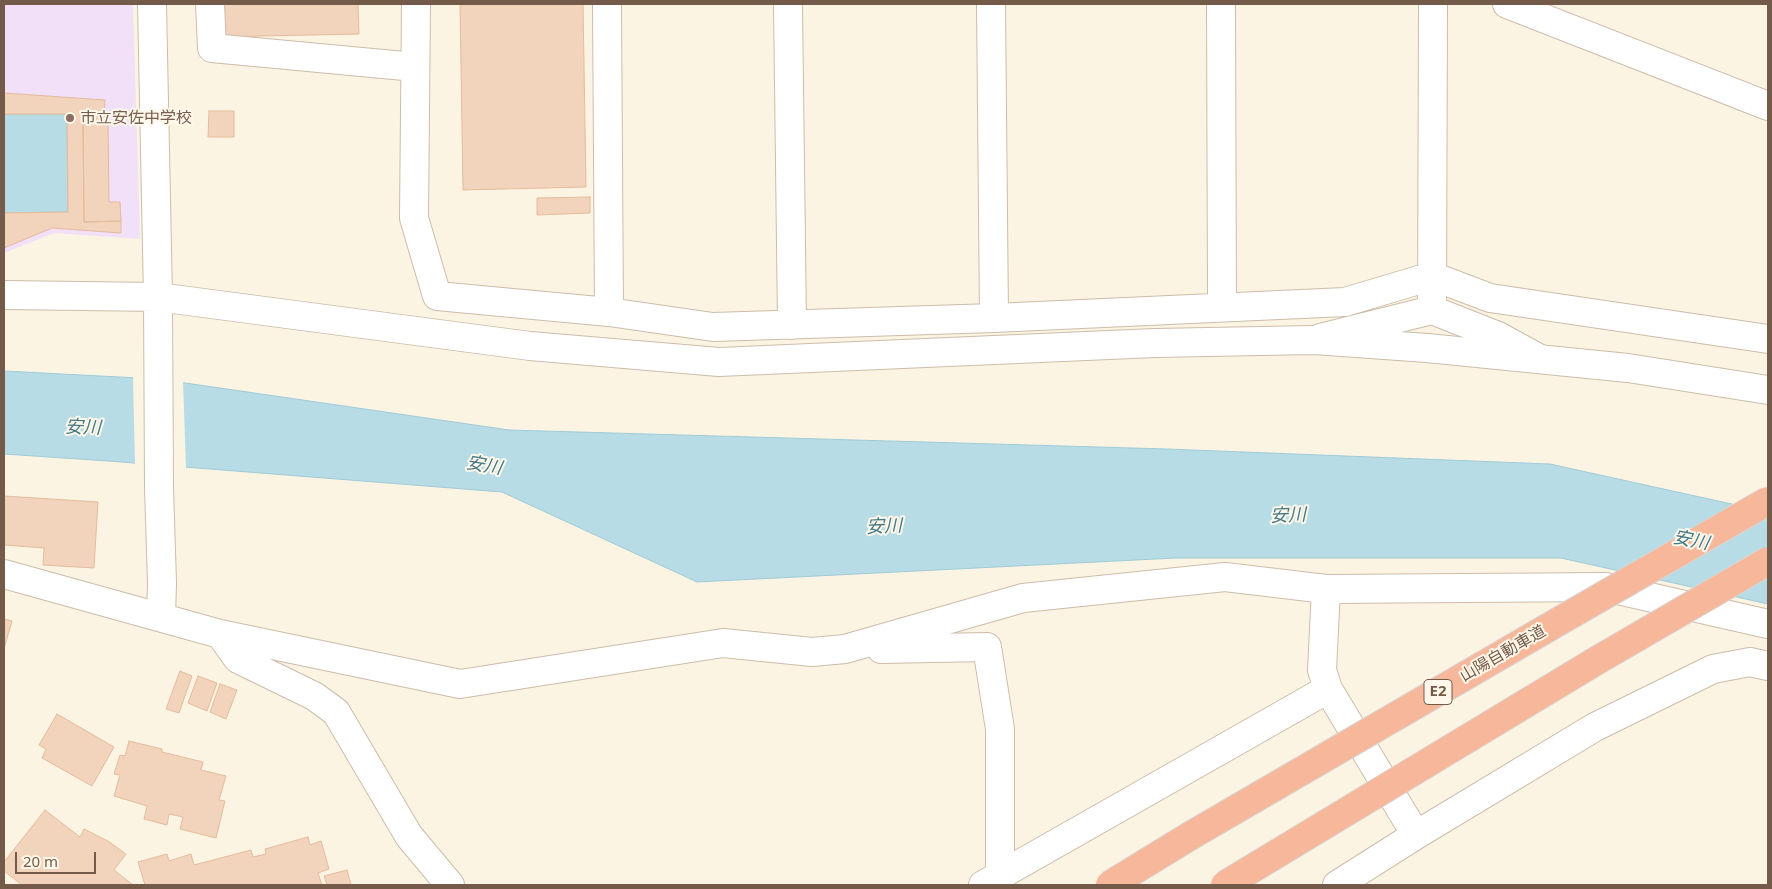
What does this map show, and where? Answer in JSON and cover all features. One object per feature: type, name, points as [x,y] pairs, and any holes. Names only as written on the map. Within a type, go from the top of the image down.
[{"type":"highway","name":"山陽自動車道","points":[[1110,885],[1190,836],[1768,501]]},
{"type":"highway","points":[[1226,885],[1596,661],[1768,561]]},
{"type":"street","points":[[152,4],[158,305],[161,617]]},
{"type":"street","points":[[210,4],[212,48],[415,67]]},
{"type":"street","points":[[416,4],[414,218],[437,296],[609,312],[712,327],[994,318],[1345,302],[1432,276],[1490,298],[1768,339]]},
{"type":"street","points":[[607,4],[609,312]]},
{"type":"street","points":[[788,4],[792,324]]},
{"type":"street","points":[[991,4],[994,318]]},
{"type":"street","points":[[1221,4],[1222,308]]},
{"type":"street","points":[[1432,310],[1433,4]]},
{"type":"street","points":[[1508,4],[1768,106]]},
{"type":"street","points":[[4,295],[158,305],[530,346],[718,362],[1155,343],[1314,340],[1427,348],[1628,368],[1768,390]]},
{"type":"street","points":[[1314,340],[1432,310],[1498,336],[1540,359]]},
{"type":"street","points":[[4,574],[220,634],[460,684],[723,643],[812,652],[845,649],[987,647],[1000,729],[994,882]]},
{"type":"street","points":[[845,649],[1023,598],[1226,577],[1326,589],[1605,587],[1768,624]]},
{"type":"street","points":[[1326,589],[1322,670],[1328,689],[1416,835]]},
{"type":"street","points":[[220,634],[238,658],[314,696],[336,712],[410,836],[450,885]]},
{"type":"street","points":[[1337,885],[1595,727],[1713,669],[1750,662],[1768,666]]},
{"type":"street","points":[[994,882],[1328,689]]},
{"type":"shaded area","name":"市立安佐中学校","points":[[4,4],[133,4],[140,239],[54,233],[4,253]]},
{"type":"water","points":[[4,114],[67,114],[68,212],[4,213]]},
{"type":"water","name":"安川","points":[[4,371],[158,379],[509,430],[1167,449],[1550,464],[1768,512],[1768,604],[1561,558],[1176,558],[697,582],[502,492],[4,454]]},
{"type":"pier","points":[[133,376],[183,381],[186,469],[135,465]]},
{"type":"building","points":[[215,4],[358,4],[359,34],[216,37]]},
{"type":"building","points":[[460,4],[583,4],[586,187],[463,190]]},
{"type":"building","points":[[4,93],[105,100],[104,121],[83,121],[84,222],[121,221],[121,233],[52,228],[4,248],[4,213],[68,212],[67,114],[4,114]]},
{"type":"building","points":[[209,111],[234,111],[234,137],[208,137]]},
{"type":"building","points":[[83,121],[108,121],[109,202],[120,202],[121,221],[84,222]]},
{"type":"building","points":[[590,197],[590,213],[537,215],[537,198]]},
{"type":"building","points":[[4,496],[98,502],[94,568],[43,565],[44,548],[4,545]]},
{"type":"building","points":[[4,619],[12,621],[4,649]]},
{"type":"building","points":[[180,671],[192,676],[179,713],[166,709]]},
{"type":"building","points":[[198,676],[217,683],[207,711],[188,703]]},
{"type":"building","points":[[220,684],[237,690],[226,719],[210,712]]},
{"type":"building","points":[[57,714],[114,747],[92,786],[42,758],[46,749],[39,745]]},
{"type":"building","points":[[129,741],[162,749],[162,752],[203,762],[201,770],[226,776],[219,800],[225,801],[216,838],[180,829],[183,817],[169,814],[167,825],[144,819],[147,806],[114,796],[120,775],[114,774],[120,755],[125,756]]},
{"type":"building","points":[[45,810],[80,837],[84,829],[108,841],[126,854],[114,870],[133,885],[22,885],[4,871],[4,862]]},
{"type":"building","points":[[308,837],[310,845],[321,841],[329,869],[318,873],[322,885],[145,885],[138,862],[167,854],[169,861],[191,854],[194,865],[251,850],[253,857],[266,854],[265,849]]},
{"type":"building","points":[[347,870],[351,885],[327,885],[324,876]]},
{"type":"place","name":"市立安佐中学校","points":[[70,118]]}]
